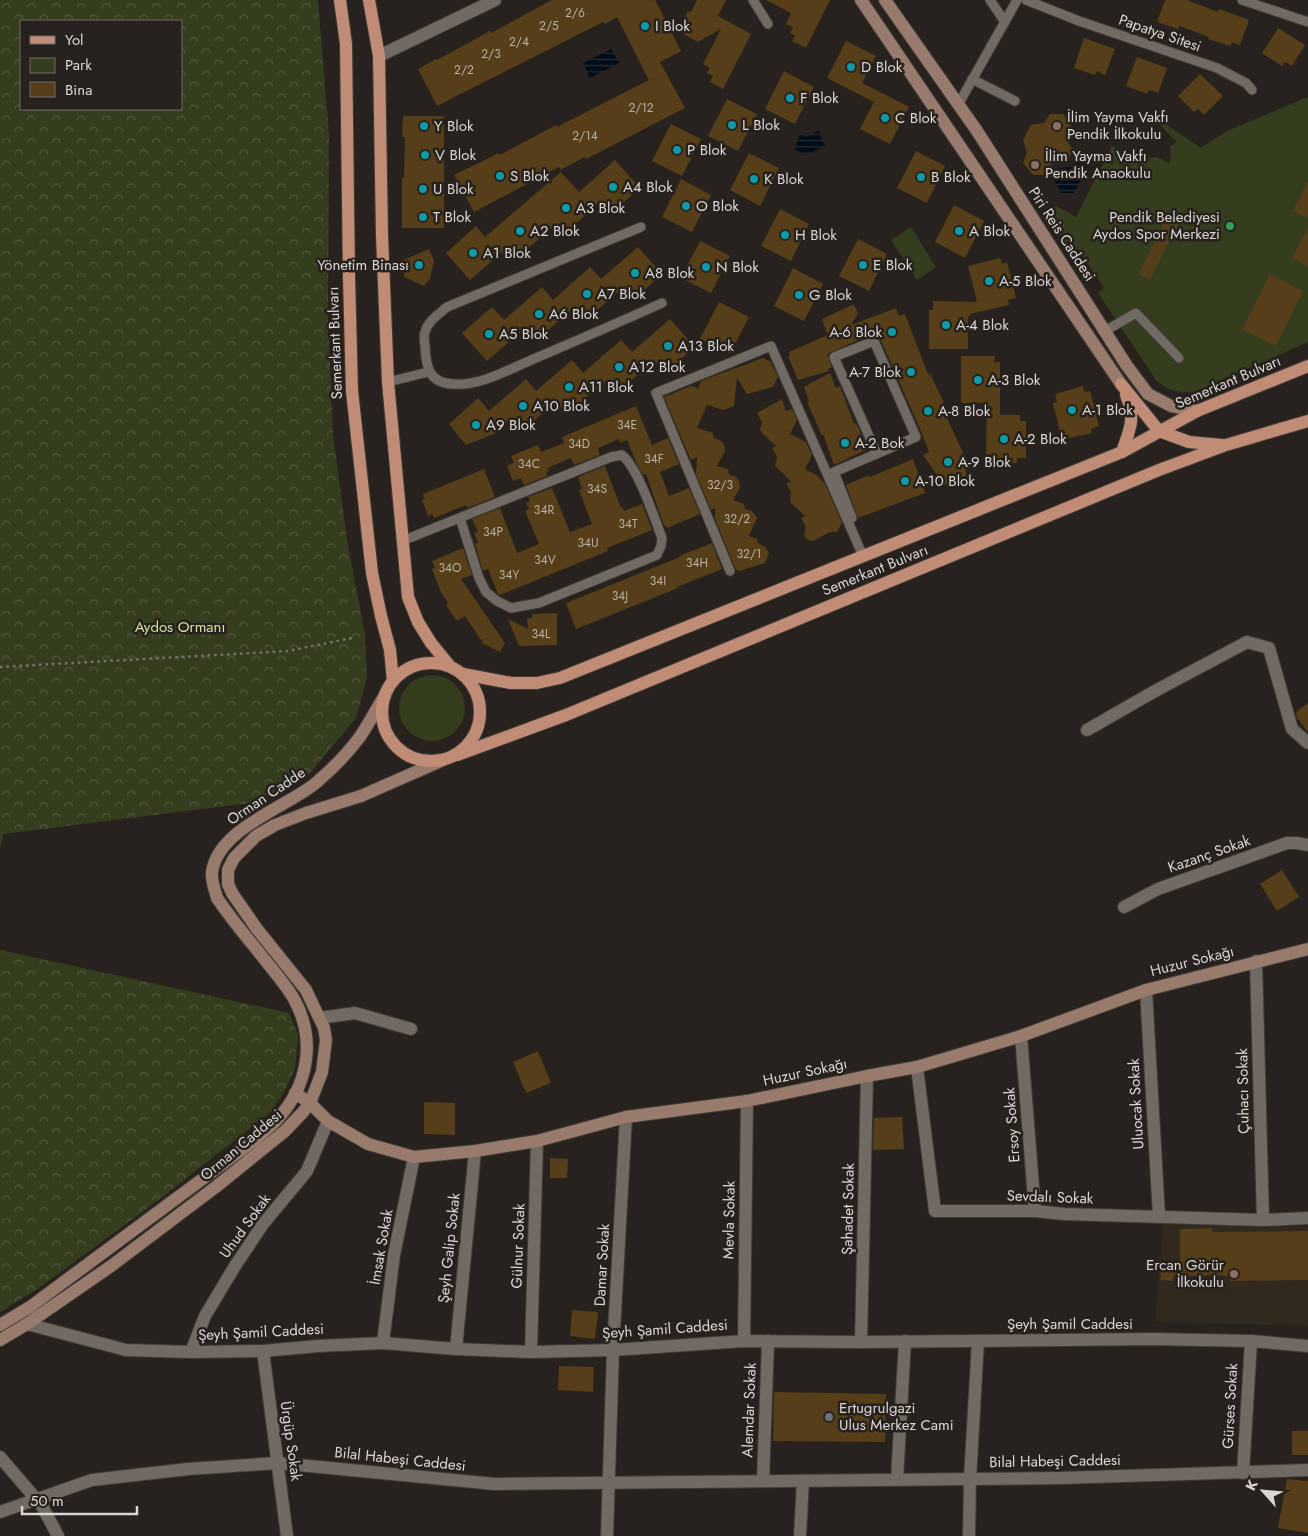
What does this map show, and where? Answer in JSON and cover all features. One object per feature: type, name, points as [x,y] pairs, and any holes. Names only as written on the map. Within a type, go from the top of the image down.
[{"type":"main road","name":"Semerkant Bulvarı","points":[[340,0],[346,44],[352,391],[372,573],[390,650],[393,681]]},
{"type":"main road","points":[[369,0],[379,56],[382,236],[388,382],[408,597],[418,622],[449,666]]},
{"type":"main road","name":"Semerkant Bulvarı","points":[[464,674],[511,683],[537,683],[560,678],[1122,452],[1197,411],[1308,366]]},
{"type":"main road","points":[[1121,384],[1159,431],[1189,442],[1226,445]]},
{"type":"main road","points":[[1121,384],[1132,410],[1130,428],[1122,452]]},
{"type":"main road","name":"Semerkant Bulvarı","points":[[457,755],[566,715],[1159,470],[1226,445],[1308,421]]},
{"type":"main road","points":[[434,662],[449,666],[464,674],[474,686],[480,700],[481,716],[477,731],[469,744],[457,755],[443,760],[428,761],[413,758],[400,750],[390,739],[384,725],[382,710],[385,695],[393,681],[404,671],[418,664],[434,662]]},
{"type":"street","points":[[379,56],[495,0]]},
{"type":"street","points":[[862,0],[1121,384]]},
{"type":"street","name":"Piri Reis Caddesi","points":[[885,0],[982,139],[1127,366],[1148,394],[1171,406],[1197,411]]},
{"type":"street","points":[[1087,730],[1155,691],[1248,642],[1268,648],[1292,729],[1308,743]]},
{"type":"street","name":"Orman Cadde","points":[[224,909],[217,898],[212,873],[220,852],[242,830],[270,811],[299,795],[316,783],[333,767],[359,738],[385,695]]},
{"type":"street","name":"Orman Cadde","points":[[238,902],[228,884],[228,870],[234,858],[256,836],[291,818],[361,796],[443,760]]},
{"type":"street","name":"Kazanç Sokak","points":[[1124,907],[1158,889],[1287,843],[1297,842],[1308,845]]},
{"type":"street","name":"Orman Caddesi","points":[[0,1340],[27,1324],[111,1266],[217,1186],[286,1131],[310,1103],[325,1059],[326,1040],[324,1028],[306,990],[238,902]]},
{"type":"street","name":"Orman Caddesi","points":[[0,1325],[30,1307],[255,1140],[275,1122],[295,1093],[306,1060],[308,1042],[304,1021],[293,998],[224,909]]},
{"type":"street","name":"Huzur Sokağı","points":[[295,1093],[310,1103],[328,1121],[368,1144],[414,1157],[475,1151],[537,1141],[626,1117],[747,1101],[917,1067],[1021,1036],[1146,990],[1308,949]]},
{"type":"street","name":"Çuhacı Sokak","points":[[1256,961],[1263,1220]]},
{"type":"street","name":"Uluocak Sokak","points":[[1146,990],[1159,1216]]},
{"type":"street","points":[[320,1018],[355,1013],[411,1030]]},
{"type":"street","name":"Ersoy Sokak","points":[[1021,1036],[1035,1211]]},
{"type":"street","name":"Sevdalı Sokak","points":[[917,1067],[935,1211],[1035,1211],[1064,1214],[1263,1220],[1308,1218]]},
{"type":"street","name":"Şahadet Sokak","points":[[861,1342],[867,1076]]},
{"type":"street","name":"Mevla Sokak","points":[[744,1341],[747,1101]]},
{"type":"street","name":"Damar Sokak","points":[[607,1536],[613,1350],[626,1117]]},
{"type":"street","name":"Uhud Sokak","points":[[191,1352],[204,1316],[235,1266],[263,1224],[307,1171],[328,1121]]},
{"type":"street","name":"Gülnur Sokak","points":[[531,1352],[537,1141]]},
{"type":"street","name":"Şeyh Galip Sokak","points":[[456,1349],[475,1151]]},
{"type":"street","name":"İmsak Sokak","points":[[383,1343],[394,1255],[414,1157]]},
{"type":"street","name":"Şeyh Şamil Caddesi","points":[[27,1324],[126,1350],[191,1352],[263,1351],[383,1343],[456,1349],[531,1352],[613,1350],[744,1341],[861,1342],[1153,1339],[1250,1341],[1308,1346]]},
{"type":"street","name":"Alemdar Sokak","points":[[763,1481],[768,1341]]},
{"type":"street","points":[[897,1479],[905,1341]]},
{"type":"street","points":[[969,1536],[970,1479],[978,1341]]},
{"type":"street","name":"Gürses Sokak","points":[[1243,1473],[1250,1341]]},
{"type":"street","name":"Ürgüp Sokak","points":[[263,1351],[287,1536]]},
{"type":"street","points":[[0,1457],[42,1506],[58,1536]]},
{"type":"street","name":"Bilal Habeşi Caddesi","points":[[0,1512],[92,1480],[188,1469],[278,1463],[495,1484],[970,1479],[1308,1470]]},
{"type":"street","points":[[800,1536],[802,1481]]},
{"type":"lane","points":[[753,0],[768,24]]},
{"type":"lane","points":[[990,0],[1005,22]]},
{"type":"lane","points":[[958,105],[1017,0]]},
{"type":"lane","name":"Papatya Sitesi","points":[[1026,0],[1079,21],[1217,68],[1246,83],[1252,90]]},
{"type":"lane","points":[[1242,0],[1308,22]]},
{"type":"lane","points":[[972,79],[1015,101]]},
{"type":"lane","points":[[640,227],[447,307],[434,317],[424,333],[428,372],[438,381],[452,384],[471,383],[546,354],[662,303]]},
{"type":"lane","points":[[1105,331],[1136,313],[1179,358]]},
{"type":"lane","points":[[864,555],[834,472],[877,454],[916,437],[874,341],[834,357],[877,454]]},
{"type":"lane","points":[[730,572],[656,393],[771,346],[864,555]]},
{"type":"lane","points":[[388,382],[428,372]]},
{"type":"lane","points":[[402,541],[611,457],[622,455],[628,460],[642,487],[662,538],[657,555],[539,603],[512,608],[497,601],[486,592],[476,571],[460,518]]},
{"type":"path","points":[[0,667],[288,651],[352,638]]},
{"type":"shaded area","points":[[611,49],[619,63],[590,78],[583,63]]},
{"type":"shaded area","points":[[818,131],[825,146],[806,155],[794,149],[800,134],[806,137]]},
{"type":"shaded area","points":[[1078,155],[1090,161],[1074,193],[1061,193],[1054,179],[1059,168],[1072,167]]},
{"type":"shaded area","name":"Ercan Görür İlkokulu","points":[[1163,1223],[1308,1227],[1308,1326],[1155,1322]]},
{"type":"green space","name":"Aydos Ormanı","points":[[0,0],[318,0],[329,135],[328,319],[333,434],[347,540],[365,634],[367,678],[356,718],[311,772],[258,802],[3,834],[0,850]]},
{"type":"green space","name":"Pendik Belediyesi Aydos Spor Merkezi","points":[[1308,97],[1308,342],[1194,392],[1178,392],[1169,389],[1156,380],[1098,293],[1104,288],[1078,249],[1071,253],[1045,213],[1056,206],[1076,217],[1112,146],[1146,163],[1149,158],[1156,157],[1169,163],[1171,158],[1170,147],[1177,141],[1159,124],[1160,120],[1201,148],[1227,131]]},
{"type":"green space","points":[[911,227],[936,267],[917,280],[891,240]]},
{"type":"green space","points":[[432,675],[445,678],[455,685],[462,695],[465,708],[462,721],[455,731],[445,738],[432,741],[419,738],[409,731],[402,721],[399,708],[402,695],[409,685],[419,678]]},
{"type":"green space","points":[[0,950],[289,1013],[298,1034],[295,1068],[285,1091],[270,1113],[161,1198],[39,1288],[0,1312]]},
{"type":"building","points":[[552,0],[655,0],[681,51],[660,62],[685,108],[586,159],[585,157],[560,170],[559,167],[474,212],[454,175],[499,153],[500,155],[556,125],[557,127],[649,80],[617,17],[605,24],[603,22],[437,106],[418,69]]},
{"type":"building","points":[[697,0],[726,0],[718,16],[751,34],[723,89],[710,82],[713,76],[707,73],[710,68],[703,64],[721,29],[698,42],[678,31],[688,11],[691,12]]},
{"type":"building","points":[[766,0],[830,0],[806,48],[792,41],[795,36],[790,33],[793,27],[786,24],[791,13]]},
{"type":"building","points":[[1165,0],[1187,0],[1218,12],[1219,9],[1249,20],[1240,45],[1232,42],[1230,46],[1208,39],[1209,37],[1180,26],[1178,29],[1157,22]]},
{"type":"building","points":[[1278,28],[1305,45],[1292,66],[1285,62],[1282,66],[1262,53]]},
{"type":"building","points":[[1084,38],[1115,49],[1105,75],[1097,71],[1095,75],[1074,68]]},
{"type":"building","points":[[846,41],[876,56],[862,83],[909,107],[890,144],[860,129],[874,102],[827,78]]},
{"type":"building","points":[[1137,57],[1167,68],[1158,93],[1149,90],[1147,94],[1126,86]]},
{"type":"building","name":"F Blok","points":[[784,71],[814,87],[795,124],[765,109]]},
{"type":"building","points":[[1200,74],[1223,96],[1204,115],[1198,109],[1194,112],[1178,96]]},
{"type":"building","name":"L Blok","points":[[727,99],[757,114],[738,151],[708,136]]},
{"type":"building","points":[[1050,114],[1063,114],[1071,125],[1065,138],[1073,149],[1067,162],[1053,162],[1046,175],[1033,175],[1023,163],[1027,153],[1023,140],[1031,125],[1044,123]]},
{"type":"building","points":[[403,116],[444,116],[444,228],[402,228],[402,178],[404,178],[405,137],[402,137]]},
{"type":"building","name":"P Blok","points":[[671,124],[701,139],[682,176],[652,161]]},
{"type":"building","name":"B Blok","points":[[916,151],[945,166],[927,203],[897,188]]},
{"type":"building","name":"K Blok","points":[[749,153],[779,168],[760,206],[730,190]]},
{"type":"building","points":[[615,160],[640,188],[610,214],[600,202],[563,235],[555,225],[517,258],[508,247],[470,280],[446,253],[476,226],[485,237],[561,172],[579,192]]},
{"type":"building","name":"O Blok","points":[[681,179],[711,195],[692,232],[662,217]]},
{"type":"building","points":[[1308,181],[1308,218],[1293,211]]},
{"type":"building","name":"A Blok","points":[[954,205],[984,221],[965,258],[935,242]]},
{"type":"building","name":"H Blok","points":[[780,209],[809,224],[791,261],[761,246]]},
{"type":"building","points":[[1166,218],[1178,224],[1150,280],[1139,274]]},
{"type":"building","points":[[1308,227],[1308,267],[1292,258]]},
{"type":"building","name":"E Blok","points":[[858,239],[887,254],[869,291],[839,276]]},
{"type":"building","name":"N Blok","points":[[700,241],[730,256],[711,293],[681,278]]},
{"type":"building","points":[[638,247],[662,274],[633,300],[622,288],[585,321],[573,308],[536,341],[525,328],[487,361],[462,333],[492,307],[504,320],[542,287],[553,300],[590,267],[601,279]]},
{"type":"building","name":"Yönetim Binası","points":[[429,249],[434,261],[430,279],[424,286],[404,277],[404,260]]},
{"type":"building","points":[[1000,258],[1002,264],[1007,262],[1016,298],[1008,300],[1009,305],[968,316],[968,349],[929,349],[929,310],[933,310],[933,301],[977,302],[968,266]]},
{"type":"building","name":"G Blok","points":[[793,268],[823,284],[804,321],[774,306]]},
{"type":"building","points":[[1270,274],[1303,291],[1276,346],[1242,329]]},
{"type":"building","points":[[719,302],[749,317],[730,354],[700,339]]},
{"type":"building","points":[[854,304],[858,313],[851,325],[896,308],[899,316],[905,314],[929,377],[929,372],[950,415],[947,418],[970,468],[965,470],[967,475],[944,485],[923,455],[929,452],[920,429],[880,338],[874,333],[829,353],[827,355],[832,367],[828,369],[829,371],[798,380],[788,356],[790,356],[789,352],[830,334],[827,333],[822,319]]},
{"type":"building","points":[[670,319],[695,347],[665,373],[654,360],[616,394],[605,381],[567,414],[556,401],[520,433],[509,420],[494,434],[466,445],[449,424],[478,398],[489,411],[526,379],[536,391],[572,360],[583,373],[621,340],[632,352]]},
{"type":"building","points":[[961,356],[995,356],[994,362],[1000,362],[1000,415],[1020,415],[1020,421],[1026,421],[1026,458],[1017,458],[1017,463],[986,462],[987,403],[961,403]]},
{"type":"building","points":[[763,358],[771,362],[778,377],[773,387],[747,394],[737,378],[734,406],[723,410],[707,405],[697,428],[713,433],[714,438],[721,441],[724,445],[725,451],[717,466],[728,469],[729,474],[736,477],[739,481],[740,488],[733,500],[744,504],[745,509],[752,511],[757,518],[749,536],[757,539],[758,543],[765,547],[769,553],[765,563],[739,571],[736,570],[715,519],[715,508],[711,510],[696,474],[697,457],[691,460],[664,397],[691,386],[698,388],[701,381]]},
{"type":"building","points":[[830,373],[836,388],[840,386],[854,424],[856,423],[860,431],[866,450],[834,465],[823,434],[822,436],[807,402],[809,401],[804,387]]},
{"type":"building","name":"A-1 Blok","points":[[1083,386],[1084,392],[1090,391],[1099,426],[1091,429],[1092,433],[1066,439],[1064,431],[1060,432],[1053,403],[1057,402],[1055,394]]},
{"type":"building","points":[[782,399],[786,411],[792,409],[797,420],[790,434],[806,442],[812,455],[805,469],[818,476],[825,484],[842,523],[837,532],[830,532],[813,541],[808,540],[804,535],[806,527],[801,518],[805,516],[791,503],[791,492],[786,484],[791,481],[775,466],[777,457],[772,448],[776,446],[760,430],[762,422],[757,413]]},
{"type":"building","points":[[636,406],[652,445],[668,438],[679,464],[660,472],[669,496],[689,488],[700,514],[667,528],[664,525],[646,474],[643,475],[627,440],[620,443],[619,439],[598,448],[600,455],[574,465],[571,458],[547,468],[549,471],[546,473],[547,476],[524,485],[521,478],[513,481],[507,466],[514,463],[511,456],[538,445],[541,452],[564,443],[562,437]]},
{"type":"building","points":[[913,459],[925,493],[858,518],[846,485]]},
{"type":"building","points":[[605,466],[621,508],[624,511],[642,504],[652,530],[607,548],[608,551],[500,595],[498,594],[488,569],[483,571],[475,544],[478,542],[474,533],[478,532],[472,519],[500,508],[517,553],[539,544],[525,511],[529,509],[526,503],[530,501],[528,497],[552,488],[570,532],[592,524],[579,490],[582,489],[578,477]]},
{"type":"building","points":[[484,469],[495,497],[467,508],[466,505],[434,518],[432,514],[428,516],[422,500],[425,499],[423,494]]},
{"type":"building","points":[[712,543],[722,569],[576,629],[566,603]]},
{"type":"building","points":[[463,548],[472,575],[461,579],[505,643],[500,652],[482,643],[483,640],[480,639],[465,616],[457,621],[446,605],[448,603],[441,592],[432,569],[435,568],[432,561]]},
{"type":"building","points":[[557,613],[557,645],[519,646],[508,619],[528,629],[527,618],[532,618],[532,614]]},
{"type":"building","points":[[1308,703],[1308,732],[1297,718],[1296,712]]},
{"type":"building","points":[[1282,870],[1299,897],[1277,911],[1260,884]]},
{"type":"building","points":[[538,1051],[551,1083],[526,1093],[513,1062]]},
{"type":"building","points":[[424,1102],[455,1103],[455,1135],[424,1134]]},
{"type":"building","points":[[902,1117],[904,1149],[873,1150],[874,1118]]},
{"type":"building","points":[[550,1158],[568,1159],[567,1178],[550,1178]]},
{"type":"building","points":[[1212,1228],[1212,1232],[1308,1231],[1308,1280],[1231,1281],[1230,1276],[1215,1275],[1173,1276],[1173,1281],[1160,1280],[1162,1262],[1180,1263],[1180,1229]]},
{"type":"building","points":[[572,1310],[598,1312],[595,1339],[570,1336]]},
{"type":"building","points":[[559,1366],[594,1367],[593,1392],[558,1390]]},
{"type":"building","name":"Ertugrulgazi Ulus Merkez Cami","points":[[774,1392],[886,1394],[885,1442],[773,1441]]},
{"type":"building","points":[[1292,1431],[1308,1431],[1308,1455],[1292,1455]]},
{"type":"building","points":[[1287,1479],[1308,1481],[1308,1533],[1278,1528]]},
{"type":"place","name":"I Blok","points":[[645,26]]},
{"type":"place","name":"D Blok","points":[[851,67]]},
{"type":"place","name":"F Blok","points":[[790,98]]},
{"type":"place","name":"C Blok","points":[[885,118]]},
{"type":"place","name":"L Blok","points":[[732,125]]},
{"type":"place","name":"Y Blok","points":[[424,126]]},
{"type":"place","name":"İlim Yayma Vakfı Pendik İlkokulu","points":[[1057,126]]},
{"type":"place","name":"P Blok","points":[[677,150]]},
{"type":"place","name":"V Blok","points":[[425,155]]},
{"type":"place","name":"İlim Yayma Vakfı Pendik Anaokulu","points":[[1035,165]]},
{"type":"place","name":"S Blok","points":[[500,176]]},
{"type":"place","name":"B Blok","points":[[921,177]]},
{"type":"place","name":"K Blok","points":[[754,179]]},
{"type":"place","name":"A4 Blok","points":[[613,187]]},
{"type":"place","name":"U Blok","points":[[423,189]]},
{"type":"place","name":"O Blok","points":[[686,206]]},
{"type":"place","name":"A3 Blok","points":[[566,208]]},
{"type":"place","name":"T Blok","points":[[423,217]]},
{"type":"place","name":"Pendik Belediyesi Aydos Spor Merkezi","points":[[1230,226]]},
{"type":"place","name":"A2 Blok","points":[[520,231]]},
{"type":"place","name":"A Blok","points":[[959,231]]},
{"type":"place","name":"H Blok","points":[[785,235]]},
{"type":"place","name":"A1 Blok","points":[[473,253]]},
{"type":"place","name":"Yönetim Binası","points":[[419,265]]},
{"type":"place","name":"E Blok","points":[[863,265]]},
{"type":"place","name":"N Blok","points":[[706,267]]},
{"type":"place","name":"A8 Blok","points":[[635,273]]},
{"type":"place","name":"A-5 Blok","points":[[989,281]]},
{"type":"place","name":"A7 Blok","points":[[587,294]]},
{"type":"place","name":"G Blok","points":[[799,295]]},
{"type":"place","name":"A6 Blok","points":[[539,314]]},
{"type":"place","name":"A-4 Blok","points":[[946,325]]},
{"type":"place","name":"A-6 Blok","points":[[892,332]]},
{"type":"place","name":"A5 Blok","points":[[489,334]]},
{"type":"place","name":"A13 Blok","points":[[668,346]]},
{"type":"place","name":"A12 Blok","points":[[619,367]]},
{"type":"place","name":"A-7 Blok","points":[[911,372]]},
{"type":"place","name":"A-3 Blok","points":[[978,380]]},
{"type":"place","name":"A11 Blok","points":[[569,387]]},
{"type":"place","name":"A10 Blok","points":[[523,406]]},
{"type":"place","name":"A-1 Blok","points":[[1072,410]]},
{"type":"place","name":"A-8 Blok","points":[[928,411]]},
{"type":"place","name":"A9 Blok","points":[[476,425]]},
{"type":"place","name":"A-2 Blok","points":[[1004,439]]},
{"type":"place","name":"A-2 Bok","points":[[845,443]]},
{"type":"place","name":"A-9 Blok","points":[[948,462]]},
{"type":"place","name":"A-10 Blok","points":[[905,481]]},
{"type":"place","name":"Ercan Görür İlkokulu","points":[[1234,1274]]},
{"type":"place","name":"Ertugrulgazi Ulus Merkez Cami","points":[[829,1417]]}]
